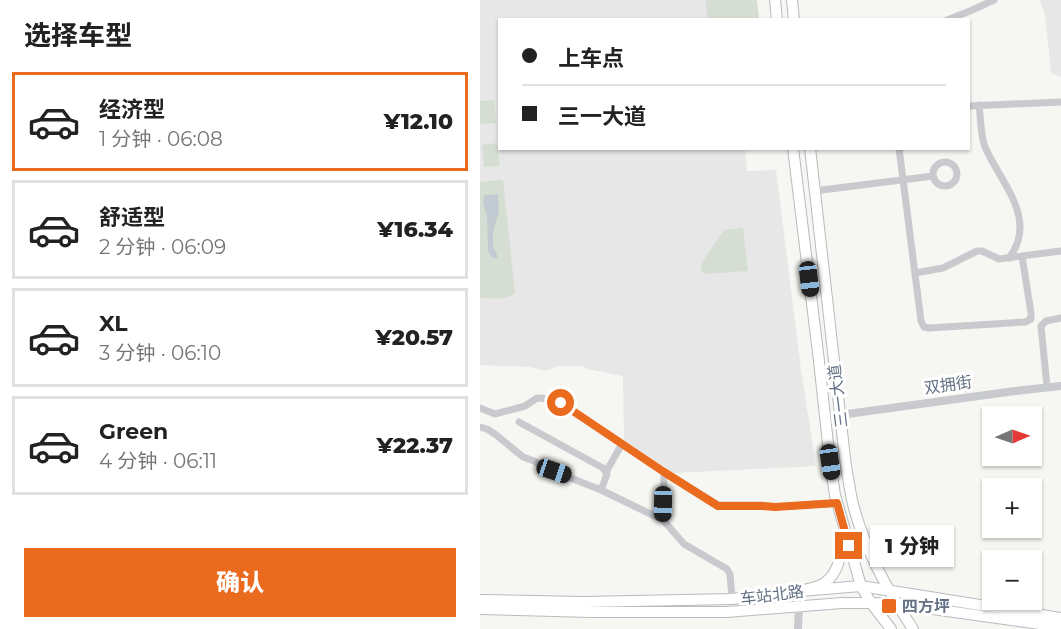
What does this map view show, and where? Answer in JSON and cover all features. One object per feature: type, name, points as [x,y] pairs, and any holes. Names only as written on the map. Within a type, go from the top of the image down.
[{"type":"main road","points":[[775,0],[777,18]]},
{"type":"main road","points":[[792,0],[794,18]]},
{"type":"main road","name":"三一大道","points":[[793,150],[830,462],[837,503],[861,586],[891,629]]},
{"type":"main road","name":"三一大道","points":[[810,150],[846,467],[854,507],[876,565],[913,629]]},
{"type":"main road","points":[[801,591],[821,585],[837,567],[843,526]]},
{"type":"main road","name":"车站北路","points":[[480,600],[584,602],[732,599],[861,586],[1061,618]]},
{"type":"main road","name":"车站北路","points":[[480,609],[727,612],[871,603],[897,604],[1061,627]]},
{"type":"street","points":[[952,18],[994,0]]},
{"type":"street","points":[[970,106],[1061,102]]},
{"type":"street","points":[[979,105],[985,147],[1012,194],[1018,210],[1018,243],[1009,258]]},
{"type":"street","points":[[899,150],[921,321],[924,327],[1031,320],[1041,326]]},
{"type":"street","points":[[814,191],[933,176]]},
{"type":"street","points":[[915,273],[943,268],[977,251],[999,259],[1061,251]]},
{"type":"street","points":[[1022,256],[1031,320]]},
{"type":"street","points":[[1041,326],[1046,321],[1061,318]]},
{"type":"street","points":[[1041,326],[1047,387]]},
{"type":"street","name":"双拥街","points":[[840,415],[1061,386]]},
{"type":"street","points":[[480,408],[495,414],[525,406],[537,398],[550,398],[718,506],[775,507],[837,503]]},
{"type":"street","points":[[519,422],[603,468],[606,472]]},
{"type":"street","points":[[480,427],[495,434],[523,458],[534,460],[554,471],[602,490],[663,520],[684,544],[727,569],[730,573],[732,599]]},
{"type":"street","points":[[602,490],[606,472],[622,444]]},
{"type":"street","points":[[663,520],[664,472]]},
{"type":"street","points":[[798,629],[799,606]]},
{"type":"shaded area","points":[[480,0],[757,0],[759,18],[498,18],[498,150],[745,150],[747,171],[776,170],[801,370],[816,466],[674,473],[624,440],[623,376],[582,366],[557,366],[546,371],[530,367],[480,365]]},
{"type":"shaded area","points":[[706,0],[757,0],[759,18],[707,18]]},
{"type":"shaded area","points":[[1040,0],[1061,0],[1061,77],[1051,73],[1045,14]]},
{"type":"shaded area","points":[[494,100],[496,123],[480,124],[480,101]]},
{"type":"shaded area","points":[[497,143],[500,166],[484,167],[482,145]]},
{"type":"shaded area","points":[[503,180],[515,293],[503,298],[480,298],[480,182]]},
{"type":"shaded area","points":[[498,194],[499,212],[493,232],[493,245],[498,258],[492,258],[488,251],[487,217],[483,203],[484,196]]},
{"type":"shaded area","points":[[743,228],[748,271],[705,274],[701,271],[702,262],[724,230]]},
{"type":"place","name":"四方坪","points":[[889,606]]},
{"type":"route","points":[[561,403],[718,506],[775,507],[837,503],[849,546]]}]
